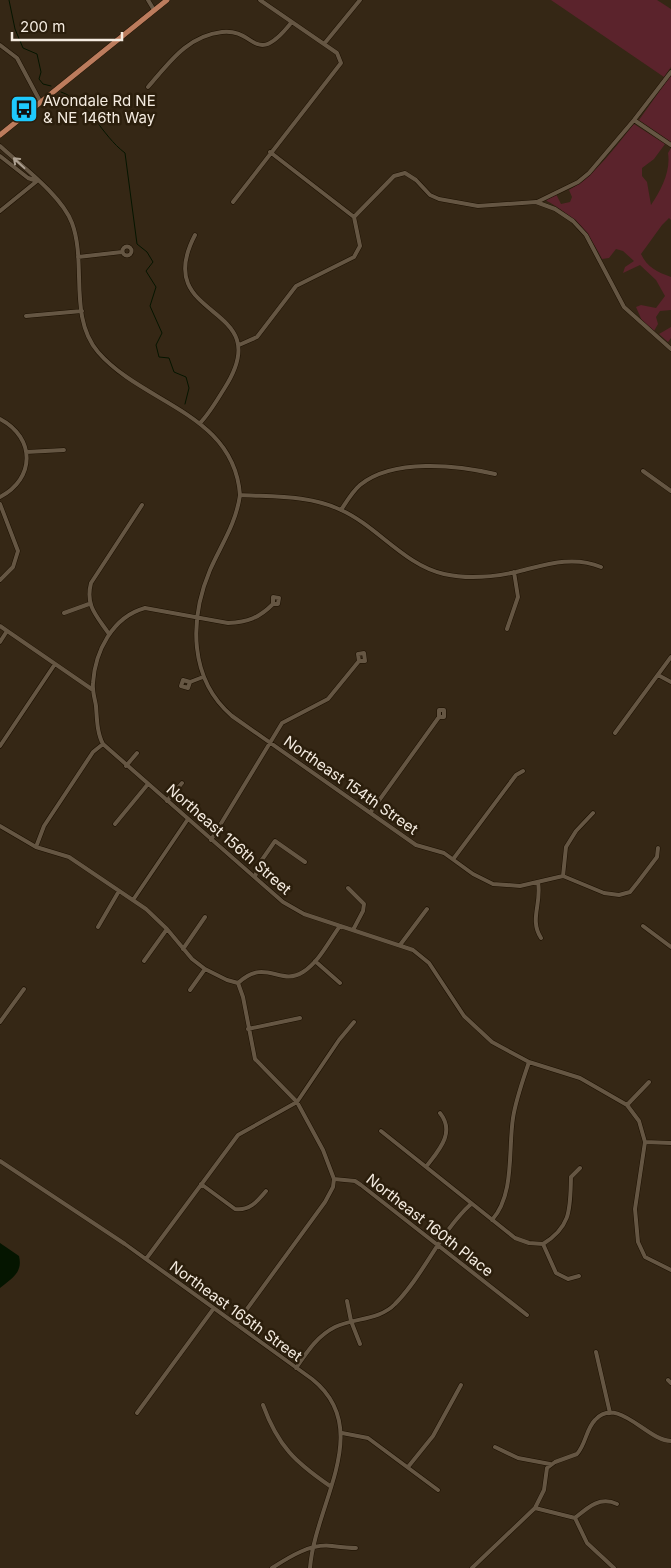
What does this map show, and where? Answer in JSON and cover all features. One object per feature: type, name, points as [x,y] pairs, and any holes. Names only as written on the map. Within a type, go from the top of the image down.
[{"type":"main road","points":[[0,135],[166,0]]},
{"type":"street","points":[[148,0],[154,10]]},
{"type":"street","points":[[233,202],[270,152],[335,72],[341,60],[337,53],[260,0]]},
{"type":"street","points":[[324,44],[360,0]]},
{"type":"street","points":[[148,88],[179,51],[199,38],[222,32],[231,32],[254,43],[263,45],[276,41],[291,23]]},
{"type":"street","points":[[0,45],[21,64],[41,103]]},
{"type":"street","points":[[354,217],[399,174],[411,175],[430,195],[466,204],[488,206],[536,202],[578,182],[634,120],[671,72]]},
{"type":"street","points":[[634,120],[671,145]]},
{"type":"street","points":[[0,146],[51,192],[68,214],[76,238],[82,310],[87,333],[96,350],[106,360],[200,423],[212,434],[225,452],[236,476],[240,496],[312,500],[341,510],[432,570],[444,574],[468,577],[514,572],[570,560],[601,567]]},
{"type":"street","points":[[239,345],[257,337],[296,286],[354,256],[360,246],[354,217],[270,152]]},
{"type":"street","points":[[0,156],[28,178],[37,181]]},
{"type":"street","points":[[0,211],[37,181]]},
{"type":"street","points":[[536,202],[555,209],[580,228],[624,307],[671,349]]},
{"type":"street","points":[[196,236],[189,248],[184,270],[196,297],[227,323],[236,336],[239,345],[239,358],[233,376],[200,423]]},
{"type":"street","points":[[78,257],[122,252]]},
{"type":"street","points":[[26,316],[82,310]]},
{"type":"street","points":[[0,419],[11,426],[17,433],[26,452],[26,465],[20,483],[0,497]]},
{"type":"street","points":[[26,452],[64,450]]},
{"type":"street","points":[[341,510],[360,485],[390,472],[434,465],[462,466],[495,474]]},
{"type":"street","points":[[643,471],[671,491]]},
{"type":"street","name":"Northeast 154th Street","points":[[240,496],[234,522],[205,585],[197,617],[197,642],[203,677],[212,696],[220,706],[416,846],[444,853],[454,858],[473,874],[494,884],[520,886],[563,876]]},
{"type":"street","points":[[0,504],[18,551],[13,567],[0,580]]},
{"type":"street","points":[[110,634],[89,604],[88,595],[91,583],[142,506]]},
{"type":"street","points":[[507,629],[518,597],[514,572]]},
{"type":"street","points":[[64,613],[89,604]]},
{"type":"street","points":[[36,847],[44,826],[101,742],[93,690],[98,655],[110,634],[131,614],[145,608],[228,623],[250,620],[273,604]]},
{"type":"street","points":[[0,626],[93,690]]},
{"type":"street","points":[[0,642],[7,631]]},
{"type":"street","points":[[615,733],[671,657]]},
{"type":"street","points":[[211,840],[242,792],[269,742],[286,720],[328,699],[358,661]]},
{"type":"street","points":[[0,746],[56,664]]},
{"type":"street","points":[[658,675],[671,682]]},
{"type":"street","points":[[190,682],[203,677]]},
{"type":"street","points":[[370,812],[439,717]]},
{"type":"street","name":"Northeast 156th Street","points":[[101,742],[255,878],[295,908],[340,926],[400,945],[420,955],[430,963],[455,1004],[474,1026],[501,1048],[529,1062],[580,1078],[627,1105]]},
{"type":"street","points":[[126,766],[137,753]]},
{"type":"street","points":[[454,858],[516,775],[524,771]]},
{"type":"street","points":[[167,801],[182,783]]},
{"type":"street","points":[[115,824],[148,784]]},
{"type":"street","points":[[593,813],[566,847],[563,876],[604,893],[619,895],[630,892],[657,857],[658,848]]},
{"type":"street","points":[[133,900],[188,819]]},
{"type":"street","points":[[0,826],[36,847],[69,857],[133,900],[167,929],[183,949],[205,969],[227,980],[238,983]]},
{"type":"street","points":[[255,878],[259,864],[275,841],[305,862]]},
{"type":"street","points":[[538,882],[540,895],[534,924],[541,938]]},
{"type":"street","points":[[348,888],[364,904],[363,911],[353,930]]},
{"type":"street","points":[[98,927],[119,891]]},
{"type":"street","points":[[400,945],[427,908]]},
{"type":"street","points":[[183,949],[205,916]]},
{"type":"street","points":[[238,983],[245,976],[261,971],[285,976],[298,974],[315,961],[340,926]]},
{"type":"street","points":[[643,926],[671,947]]},
{"type":"street","points":[[144,961],[167,929]]},
{"type":"street","points":[[315,961],[340,983]]},
{"type":"street","points":[[190,990],[205,969]]},
{"type":"street","points":[[236,1324],[327,1200],[333,1187],[334,1179],[323,1150],[297,1102],[261,1068],[253,1051],[243,997],[238,983]]},
{"type":"street","points":[[0,1022],[24,989]]},
{"type":"street","points":[[248,1029],[300,1018]]},
{"type":"street","points":[[146,1259],[238,1135],[297,1102],[339,1040],[354,1022]]},
{"type":"street","points":[[492,1220],[500,1211],[505,1198],[513,1116],[529,1062]]},
{"type":"street","points":[[648,1082],[627,1105],[639,1121],[645,1142],[635,1210],[638,1242],[645,1257],[671,1270]]},
{"type":"street","points":[[426,1167],[446,1138],[447,1126],[440,1113]]},
{"type":"street","points":[[381,1131],[515,1238],[528,1243],[543,1244],[555,1236],[565,1225],[569,1208],[571,1177],[580,1168]]},
{"type":"street","points":[[645,1142],[671,1143]]},
{"type":"street","name":"Northeast 165th Street","points":[[0,1161],[146,1259],[322,1387],[333,1400],[342,1433]]},
{"type":"street","name":"Northeast 160th Place","points":[[334,1179],[355,1181],[362,1185],[527,1316]]},
{"type":"street","points":[[201,1184],[235,1209],[240,1210],[251,1206],[266,1191]]},
{"type":"street","points":[[296,1368],[321,1337],[336,1326],[383,1313],[395,1304],[438,1244],[471,1204]]},
{"type":"street","points":[[543,1244],[556,1273],[568,1279],[579,1276]]},
{"type":"street","points":[[348,1301],[351,1321],[360,1344]]},
{"type":"street","points":[[137,1413],[214,1308]]},
{"type":"street","points":[[596,1352],[610,1413]]},
{"type":"street","points":[[408,1467],[432,1436],[461,1385]]},
{"type":"street","points":[[263,1405],[274,1433],[282,1446],[304,1467],[330,1486]]},
{"type":"street","points":[[495,1447],[518,1458],[550,1464],[577,1454],[595,1420],[610,1413],[621,1414],[662,1440],[671,1441]]},
{"type":"street","points":[[310,1568],[313,1547],[338,1464],[342,1433],[368,1438],[438,1490]]},
{"type":"street","points":[[472,1568],[535,1508],[542,1496],[547,1468],[550,1464]]},
{"type":"street","points":[[535,1508],[575,1518],[598,1502],[610,1500],[617,1504]]},
{"type":"street","points":[[575,1518],[587,1543],[614,1568]]},
{"type":"street","points":[[272,1568],[293,1555],[313,1547],[356,1548]]},
{"type":"shaded area","points":[[551,0],[657,0],[671,9],[671,67],[664,77]]},
{"type":"shaded area","points":[[671,75],[671,142],[639,120]]},
{"type":"shaded area","points":[[634,124],[665,144],[654,159],[642,168],[642,176],[647,182],[651,205],[667,173],[668,153],[671,148],[671,220],[669,218],[662,225],[641,254],[653,268],[671,277],[671,310],[660,311],[656,317],[658,324],[654,331],[643,323],[636,307],[641,305],[656,308],[665,296],[656,280],[640,265],[623,273],[625,267],[634,261],[623,251],[616,249],[609,258],[602,259],[580,226],[546,199],[556,194],[561,204],[570,202],[572,197],[569,190],[596,169]]},
{"type":"shaded area","points":[[671,327],[671,338],[668,342],[659,334]]},
{"type":"shaded area","points":[[0,1243],[19,1256],[20,1262],[15,1275],[0,1288]]},
{"type":"waterway","points":[[9,0],[15,29],[23,48],[37,54],[41,72],[39,79],[43,84],[51,86]]},
{"type":"waterway","points":[[61,92],[80,103],[125,153],[137,244],[147,252],[153,262],[146,271],[156,287],[150,306],[162,333],[156,345],[159,357],[169,358],[174,372],[186,377],[189,388],[185,404]]},
{"type":"place","name":"Avondale Rd NE & NE 146th Way","points":[[24,109]]}]
